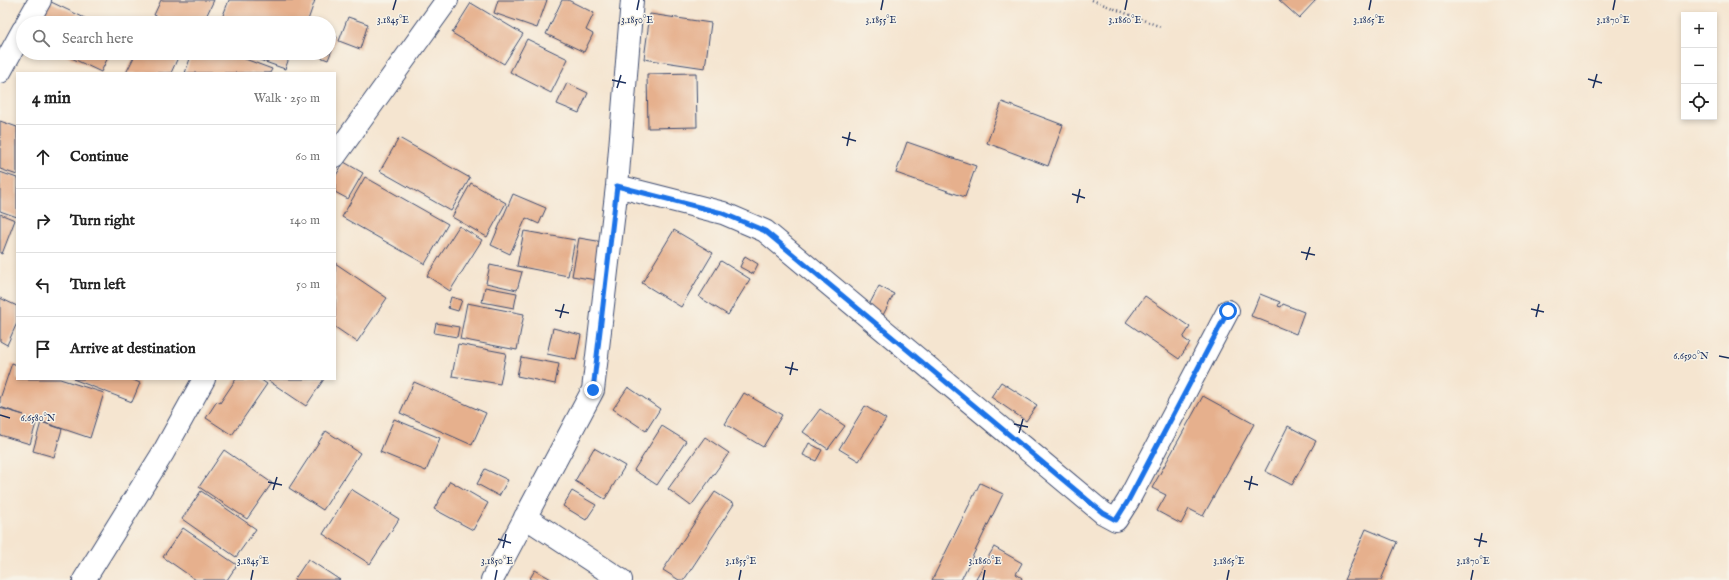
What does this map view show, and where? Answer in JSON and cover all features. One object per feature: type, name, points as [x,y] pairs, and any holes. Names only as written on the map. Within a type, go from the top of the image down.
[{"type":"street","points":[[31,16],[40,0]]},
{"type":"street","points":[[336,155],[446,0]]},
{"type":"street","points":[[492,580],[593,390],[617,186],[632,0]]},
{"type":"street","points":[[0,72],[16,43]]},
{"type":"street","points":[[617,186],[722,213],[765,231],[1103,513],[1116,520],[1128,501],[1228,311]]},
{"type":"street","points":[[84,580],[163,453],[203,380]]},
{"type":"street","points":[[525,517],[621,580]]},
{"type":"path","points":[[1092,0],[1161,27]]},
{"type":"building","points":[[47,0],[80,16],[39,16]]},
{"type":"building","points":[[161,0],[214,0],[206,16],[154,15]]},
{"type":"building","points":[[229,0],[315,0],[309,16],[223,16]]},
{"type":"building","points":[[498,0],[547,0],[537,28],[494,13]]},
{"type":"building","points":[[562,0],[568,0],[594,13],[586,30],[593,34],[584,52],[546,34]]},
{"type":"building","points":[[1279,0],[1316,0],[1299,18]]},
{"type":"building","points":[[471,3],[523,34],[504,64],[452,33]]},
{"type":"building","points":[[650,14],[711,23],[705,68],[644,59]]},
{"type":"building","points":[[348,17],[368,24],[360,49],[339,41]]},
{"type":"building","points":[[527,39],[568,59],[551,93],[510,72]]},
{"type":"building","points":[[76,60],[107,60],[101,72]]},
{"type":"building","points":[[132,60],[177,60],[171,72],[126,72]]},
{"type":"building","points":[[190,60],[248,60],[272,69],[270,72],[185,72]]},
{"type":"building","points":[[260,60],[288,60],[285,69]]},
{"type":"building","points":[[696,73],[697,127],[648,128],[647,74]]},
{"type":"building","points":[[567,83],[588,93],[579,113],[557,104]]},
{"type":"building","points":[[1002,102],[1063,125],[1048,166],[987,143]]},
{"type":"building","points":[[0,121],[16,127],[16,175],[0,169]]},
{"type":"building","points":[[399,138],[470,178],[451,211],[380,171]]},
{"type":"building","points":[[907,142],[976,166],[965,197],[896,173]]},
{"type":"building","points":[[344,162],[363,173],[348,199],[336,193],[336,175]]},
{"type":"building","points":[[0,172],[16,178],[16,217],[0,211]]},
{"type":"building","points":[[365,177],[448,224],[425,264],[342,217]]},
{"type":"building","points":[[471,183],[506,203],[487,237],[452,217]]},
{"type":"building","points":[[513,194],[546,208],[539,224],[526,218],[510,254],[491,245]]},
{"type":"building","points":[[0,214],[15,220],[2,254],[0,253]]},
{"type":"building","points":[[459,226],[482,240],[450,291],[427,276]]},
{"type":"building","points":[[674,230],[713,253],[681,307],[642,283]]},
{"type":"building","points":[[524,231],[575,240],[568,276],[517,266]]},
{"type":"building","points":[[579,238],[603,242],[596,280],[572,276]]},
{"type":"building","points":[[745,256],[758,264],[753,274],[740,267]]},
{"type":"building","points":[[721,261],[750,279],[728,315],[699,297]]},
{"type":"building","points":[[336,264],[387,298],[357,342],[336,328]]},
{"type":"building","points":[[490,265],[522,272],[517,290],[486,283]]},
{"type":"building","points":[[879,286],[894,294],[882,317],[867,309]]},
{"type":"building","points":[[485,287],[517,293],[514,308],[482,302]]},
{"type":"building","points":[[1260,294],[1280,302],[1278,306],[1281,307],[1283,304],[1304,312],[1296,334],[1251,316]]},
{"type":"building","points":[[1145,296],[1190,327],[1183,338],[1190,343],[1179,359],[1126,322]]},
{"type":"building","points":[[451,297],[462,300],[458,311],[448,308]]},
{"type":"building","points":[[0,298],[16,306],[16,325],[7,345],[0,341]]},
{"type":"building","points":[[467,303],[524,314],[517,350],[460,339]]},
{"type":"building","points":[[436,323],[459,327],[457,337],[434,333]]},
{"type":"building","points":[[553,328],[581,335],[576,360],[547,354]]},
{"type":"building","points":[[458,344],[506,353],[500,384],[452,376]]},
{"type":"building","points":[[521,357],[559,364],[555,384],[517,376]]},
{"type":"building","points":[[12,363],[16,365],[16,380],[63,380],[104,393],[90,438],[37,420],[30,444],[0,435],[0,408],[24,415],[0,407],[0,399]]},
{"type":"building","points":[[76,380],[133,380],[140,383],[132,402]]},
{"type":"building","points":[[235,380],[261,380],[267,384],[232,435],[206,418],[217,401],[220,403]]},
{"type":"building","points":[[267,380],[323,380],[306,406]]},
{"type":"building","points":[[414,382],[486,413],[472,445],[400,413]]},
{"type":"building","points":[[1001,382],[1037,405],[1026,421],[991,397]]},
{"type":"building","points":[[628,387],[660,409],[646,431],[613,409]]},
{"type":"building","points":[[744,393],[782,415],[763,447],[725,424]]},
{"type":"building","points":[[1203,396],[1254,424],[1203,516],[1189,509],[1181,524],[1157,511],[1166,495],[1152,488]]},
{"type":"building","points":[[865,406],[886,419],[859,461],[839,449]]},
{"type":"building","points":[[820,409],[845,426],[828,449],[803,432]]},
{"type":"building","points":[[394,419],[440,438],[426,471],[380,452]]},
{"type":"building","points":[[41,422],[62,429],[54,457],[33,451]]},
{"type":"building","points":[[662,426],[686,441],[657,485],[634,470]]},
{"type":"building","points":[[1288,426],[1316,441],[1292,485],[1265,471]]},
{"type":"building","points":[[326,431],[360,453],[323,510],[289,488]]},
{"type":"building","points":[[705,437],[729,453],[691,506],[668,489]]},
{"type":"building","points":[[809,443],[822,450],[816,461],[803,455]]},
{"type":"building","points":[[594,448],[625,466],[605,499],[575,481]]},
{"type":"building","points":[[224,450],[272,483],[247,519],[199,487]]},
{"type":"building","points":[[485,469],[508,480],[499,496],[477,484]]},
{"type":"building","points":[[450,481],[488,503],[473,530],[434,509]]},
{"type":"building","points":[[980,483],[1003,494],[961,580],[932,580]]},
{"type":"building","points":[[351,489],[399,519],[370,564],[323,534]]},
{"type":"building","points":[[201,491],[256,529],[236,557],[182,519]]},
{"type":"building","points":[[572,491],[596,505],[586,520],[563,506]]},
{"type":"building","points":[[715,492],[734,504],[684,580],[679,580],[663,570]]},
{"type":"building","points":[[183,528],[237,565],[227,580],[196,580],[163,557]]},
{"type":"building","points":[[1366,529],[1397,542],[1381,580],[1344,580]]},
{"type":"building","points":[[994,547],[1022,563],[1016,574],[1022,578],[1021,580],[975,580]]},
{"type":"building","points":[[308,559],[340,580],[294,580]]},
{"type":"building","points":[[535,570],[553,580],[529,580]]},
{"type":"route","points":[[593,390],[617,186],[722,213],[765,231],[1103,513],[1116,520],[1128,501],[1228,311]]}]
